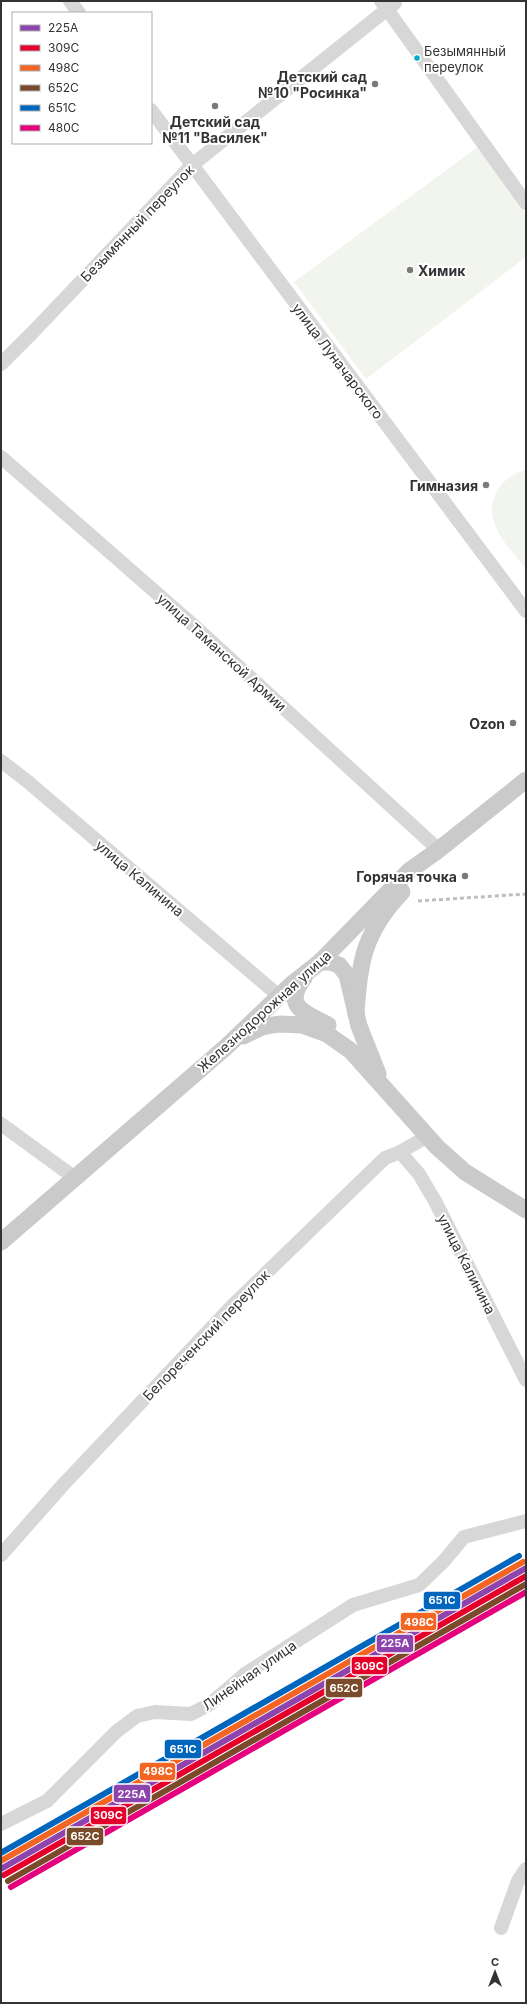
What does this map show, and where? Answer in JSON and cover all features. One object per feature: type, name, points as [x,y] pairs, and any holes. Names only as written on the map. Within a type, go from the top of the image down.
[{"type":"main road","name":"Железнодорожная улица","points":[[1,1242],[226,1047],[279,996],[315,967],[409,871],[438,851],[526,780]]},
{"type":"main road","points":[[356,1014],[360,967],[367,943],[397,898],[438,851]]},
{"type":"main road","points":[[382,1083],[365,1045],[356,1014],[348,975],[341,967],[334,963],[315,967],[295,992],[294,999],[296,1005],[304,1012],[334,1030],[364,1067],[382,1083],[428,1136],[465,1172],[526,1210]]},
{"type":"main road","points":[[226,1047],[262,1027],[279,1024],[291,1024],[321,1030],[351,1051]]},
{"type":"street","points":[[70,1],[78,12]]},
{"type":"street","points":[[389,4],[526,187]]},
{"type":"street","points":[[389,4],[526,203]]},
{"type":"street","name":"Безымянный переулок","points":[[1,364],[192,165],[389,4]]},
{"type":"street","name":"улица Луначарского","points":[[152,111],[526,611]]},
{"type":"street","name":"улица Таманской Армии","points":[[1,457],[192,624],[438,851]]},
{"type":"street","name":"улица Калинина","points":[[1,761],[27,781],[279,996]]},
{"type":"street","points":[[1,1124],[75,1178]]},
{"type":"street","name":"Белореченский переулок","points":[[1,1555],[62,1486],[232,1306],[385,1158],[400,1152],[428,1136]]},
{"type":"street","name":"улица Калинина","points":[[400,1152],[419,1174],[435,1201],[526,1380]]},
{"type":"street","name":"Линейная улица","points":[[1,1824],[47,1802],[117,1731],[137,1716],[155,1712],[192,1714],[210,1704],[245,1674],[352,1606],[419,1584],[443,1562],[464,1537],[526,1521]]},
{"type":"street","points":[[501,1928],[518,1881],[526,1869]]},
{"type":"shaded area","name":"Химик","points":[[479,146],[526,214],[526,257],[366,379],[294,282]]},
{"type":"shaded area","points":[[526,470],[526,569],[505,543],[494,523],[492,513],[493,502],[499,487],[509,478]]},
{"type":"railway","points":[[418,901],[526,894]]},
{"type":"transit line","name":"651С","points":[[1,1853],[519,1556]]},
{"type":"transit line","name":"498С","points":[[1,1861],[523,1562]]},
{"type":"transit line","name":"225А","points":[[1,1869],[526,1568]]},
{"type":"transit line","name":"309С","points":[[4,1875],[526,1576]]},
{"type":"transit line","name":"652С","points":[[8,1881],[526,1584]]},
{"type":"transit line","name":"480С","points":[[11,1887],[526,1592]]},
{"type":"place","name":"Безымянный переулок","points":[[417,58]]},
{"type":"place","name":"Детский сад №10 \"Росинка\"","points":[[375,84]]},
{"type":"place","name":"Детский сад №11 \"Василек\"","points":[[215,106]]},
{"type":"place","name":"Химик","points":[[410,270]]},
{"type":"place","name":"Гимназия","points":[[486,485]]},
{"type":"place","name":"Ozon","points":[[513,723]]},
{"type":"place","name":"Горячая точка","points":[[465,876]]}]
